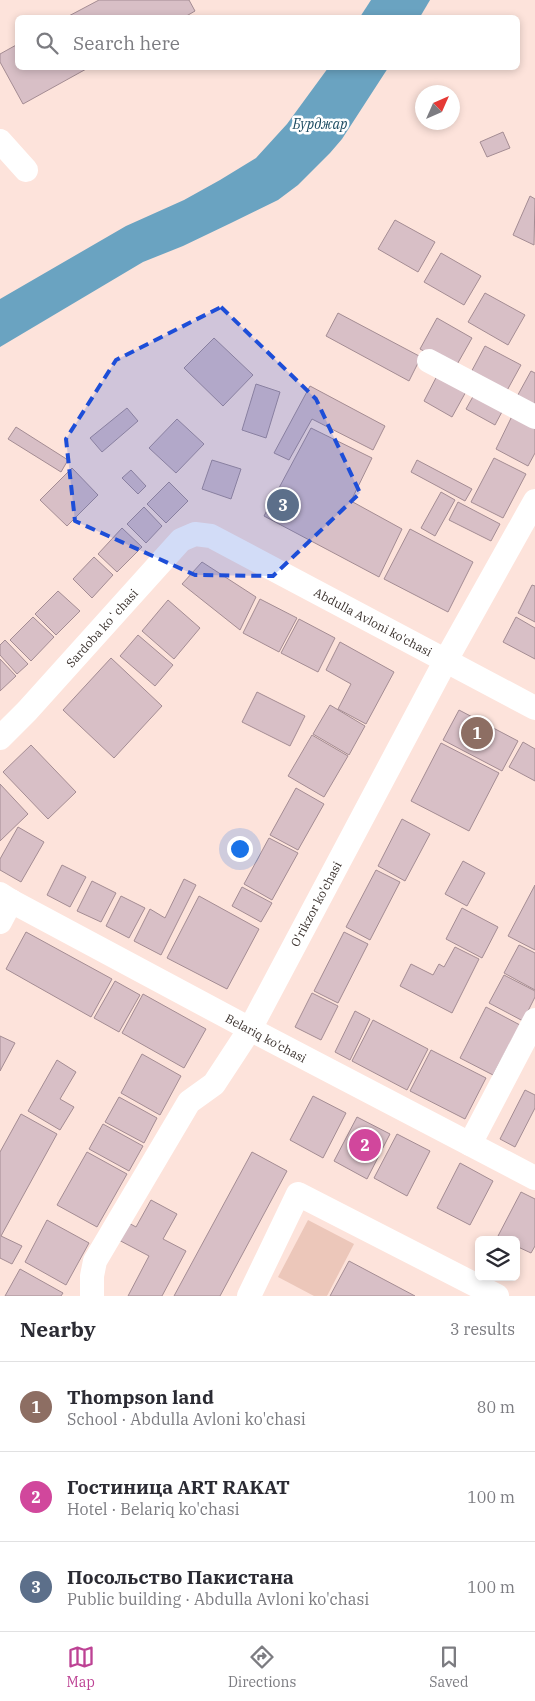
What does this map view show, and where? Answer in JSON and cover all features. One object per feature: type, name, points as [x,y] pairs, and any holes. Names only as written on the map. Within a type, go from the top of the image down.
[{"type":"street","points":[[0,141],[26,170]]},
{"type":"street","points":[[429,361],[535,418]]},
{"type":"street","name":"O'rikzor ko'chasi","points":[[92,1296],[92,1276],[96,1261],[189,1102],[214,1084],[250,1029],[446,660],[535,501]]},
{"type":"street","name":"Sardoba koʻchasi","points":[[0,738],[27,711],[180,540],[195,534],[211,536]]},
{"type":"street","name":"Abdulla Avloni ko'chasi","points":[[211,536],[535,708]]},
{"type":"street","name":"Belariq ko'chasi","points":[[4,906],[250,1029],[535,1178]]},
{"type":"street","points":[[470,1144],[535,1020]]},
{"type":"street","points":[[250,1296],[298,1194],[497,1296]]},
{"type":"highlighted area","points":[[221,307],[316,399],[360,493],[273,576],[195,575],[75,521],[66,439],[116,360]]},
{"type":"shaded area","points":[[308,1220],[354,1244],[327,1296],[314,1296],[278,1277]]},
{"type":"water","points":[[371,0],[430,0],[421,15],[361,15]]},
{"type":"water","name":"Бурджар","points":[[327,70],[387,70],[342,139],[298,185],[278,200],[183,246],[143,262],[0,347],[0,299],[126,226],[184,200],[220,180],[256,158],[287,124]]},
{"type":"building","points":[[99,0],[189,0],[195,11],[188,15],[71,15]]},
{"type":"building","points":[[15,46],[15,70],[84,70],[23,104],[0,62],[0,54]]},
{"type":"building","points":[[503,132],[510,148],[487,157],[480,142]]},
{"type":"building","points":[[530,196],[535,199],[534,245],[513,235]]},
{"type":"building","points":[[395,220],[435,242],[418,272],[378,249]]},
{"type":"building","points":[[441,253],[481,276],[464,305],[424,282]]},
{"type":"building","points":[[485,293],[525,315],[508,345],[468,322]]},
{"type":"building","points":[[338,313],[421,357],[409,381],[326,336]]},
{"type":"building","points":[[437,318],[472,338],[455,368],[420,349]]},
{"type":"building","points":[[214,338],[253,375],[223,406],[184,368]]},
{"type":"building","points":[[485,346],[521,365],[504,396],[469,376]]},
{"type":"building","points":[[531,371],[535,373],[535,414],[514,402]]},
{"type":"building","points":[[439,372],[468,388],[452,417],[424,401]]},
{"type":"building","points":[[256,384],[280,392],[266,438],[242,430]]},
{"type":"building","points":[[310,386],[385,426],[373,450],[312,419],[289,460],[274,453]]},
{"type":"building","points":[[475,393],[504,408],[495,425],[466,409]]},
{"type":"building","points":[[127,408],[138,421],[102,452],[90,438]]},
{"type":"building","points":[[513,414],[535,426],[535,453],[528,466],[496,449]]},
{"type":"building","points":[[177,419],[204,444],[176,473],[149,448]]},
{"type":"building","points":[[16,427],[68,460],[61,472],[8,439]]},
{"type":"building","points":[[311,428],[372,458],[351,501],[402,529],[379,577],[264,516]]},
{"type":"building","points":[[494,458],[526,474],[503,518],[471,502]]},
{"type":"building","points":[[212,460],[241,469],[231,499],[202,489]]},
{"type":"building","points":[[417,460],[472,489],[465,501],[411,472]]},
{"type":"building","points":[[72,468],[98,495],[67,526],[40,500]]},
{"type":"building","points":[[131,470],[146,486],[138,494],[122,478]]},
{"type":"building","points":[[169,482],[188,501],[166,523],[147,504]]},
{"type":"building","points":[[441,492],[455,500],[435,536],[421,528]]},
{"type":"building","points":[[458,502],[500,524],[491,541],[449,520]]},
{"type":"building","points":[[144,507],[162,526],[146,543],[127,524]]},
{"type":"building","points":[[122,528],[142,547],[117,572],[98,554]]},
{"type":"building","points":[[410,529],[473,562],[448,612],[384,579]]},
{"type":"building","points":[[94,557],[113,575],[92,598],[73,579]]},
{"type":"building","points":[[202,562],[256,597],[240,630],[182,584]]},
{"type":"building","points":[[532,585],[535,586],[535,622],[518,613]]},
{"type":"building","points":[[58,591],[80,611],[56,635],[35,614]]},
{"type":"building","points":[[260,599],[297,618],[279,652],[243,633]]},
{"type":"building","points":[[168,600],[200,628],[174,659],[142,631]]},
{"type":"building","points":[[33,617],[54,637],[31,661],[10,640]]},
{"type":"building","points":[[516,617],[535,628],[535,659],[503,642]]},
{"type":"building","points":[[299,619],[335,638],[318,672],[281,653]]},
{"type":"building","points":[[138,635],[173,665],[155,686],[120,656]]},
{"type":"building","points":[[5,640],[28,664],[17,674],[0,655],[0,645]]},
{"type":"building","points":[[340,642],[394,672],[366,724],[338,709],[351,684],[326,670]]},
{"type":"building","points":[[111,658],[162,706],[114,758],[63,710]]},
{"type":"building","points":[[0,659],[16,676],[0,691]]},
{"type":"building","points":[[257,692],[305,716],[290,746],[242,722]]},
{"type":"building","points":[[330,705],[365,726],[349,755],[313,734]]},
{"type":"building","points":[[459,710],[518,741],[502,771],[443,740]]},
{"type":"building","points":[[312,735],[348,756],[324,797],[288,776]]},
{"type":"building","points":[[523,742],[535,749],[535,781],[509,767]]},
{"type":"building","points":[[441,743],[499,773],[469,831],[411,801]]},
{"type":"building","points":[[31,745],[76,792],[48,819],[3,772]]},
{"type":"building","points":[[0,784],[28,814],[0,841]]},
{"type":"building","points":[[296,788],[324,804],[298,850],[270,835]]},
{"type":"building","points":[[402,819],[430,834],[405,881],[378,866]]},
{"type":"building","points":[[18,827],[44,842],[21,882],[0,870],[0,859]]},
{"type":"building","points":[[269,838],[298,853],[272,900],[244,884]]},
{"type":"building","points":[[463,861],[485,873],[467,906],[445,894]]},
{"type":"building","points":[[62,865],[86,877],[70,907],[47,895]]},
{"type":"building","points":[[376,870],[400,882],[370,940],[346,927]]},
{"type":"building","points":[[184,879],[196,885],[161,955],[134,941],[150,909],[165,918]]},
{"type":"building","points":[[92,881],[116,893],[101,922],[77,911]]},
{"type":"building","points":[[535,885],[535,950],[508,936]]},
{"type":"building","points":[[242,887],[272,903],[261,922],[232,906]]},
{"type":"building","points":[[121,896],[145,908],[129,938],[106,926]]},
{"type":"building","points":[[199,896],[259,929],[227,989],[167,958]]},
{"type":"building","points":[[462,908],[498,927],[482,958],[446,939]]},
{"type":"building","points":[[26,932],[112,979],[91,1017],[6,969]]},
{"type":"building","points":[[344,932],[368,944],[338,1003],[314,991]]},
{"type":"building","points":[[519,945],[535,953],[535,990],[504,973]]},
{"type":"building","points":[[455,947],[479,959],[452,1013],[400,986],[411,964],[433,975],[439,964],[444,967]]},
{"type":"building","points":[[504,975],[535,991],[535,997],[523,1021],[489,1003]]},
{"type":"building","points":[[115,981],[140,995],[119,1032],[94,1018]]},
{"type":"building","points":[[312,993],[338,1006],[321,1040],[295,1027]]},
{"type":"building","points":[[143,994],[206,1029],[184,1068],[122,1033]]},
{"type":"building","points":[[486,1007],[520,1025],[493,1075],[460,1058]]},
{"type":"building","points":[[355,1011],[370,1019],[350,1060],[335,1052]]},
{"type":"building","points":[[373,1020],[428,1049],[407,1090],[352,1061]]},
{"type":"building","points":[[0,1036],[15,1043],[0,1071]]},
{"type":"building","points":[[431,1050],[486,1078],[465,1119],[410,1091]]},
{"type":"building","points":[[142,1054],[181,1076],[160,1115],[121,1093]]},
{"type":"building","points":[[57,1060],[76,1072],[60,1099],[74,1107],[60,1130],[28,1111]]},
{"type":"building","points":[[525,1090],[535,1095],[535,1108],[515,1147],[500,1139]]},
{"type":"building","points":[[313,1096],[346,1113],[323,1158],[290,1140]]},
{"type":"building","points":[[119,1097],[157,1118],[144,1143],[105,1122]]},
{"type":"building","points":[[21,1114],[57,1134],[1,1236],[22,1246],[12,1264],[0,1258],[0,1152]]},
{"type":"building","points":[[357,1117],[390,1134],[367,1179],[334,1161]]},
{"type":"building","points":[[103,1124],[143,1146],[129,1171],[89,1149]]},
{"type":"building","points":[[397,1134],[430,1151],[407,1196],[374,1178]]},
{"type":"building","points":[[87,1152],[127,1174],[97,1227],[57,1205]]},
{"type":"building","points":[[252,1152],[287,1171],[220,1296],[174,1296]]},
{"type":"building","points":[[460,1163],[493,1181],[470,1225],[437,1208]]},
{"type":"building","points":[[521,1192],[535,1199],[535,1246],[531,1253],[520,1248],[520,1236],[498,1236]]},
{"type":"building","points":[[151,1200],[177,1214],[163,1239],[186,1251],[162,1296],[128,1296],[149,1256],[115,1238],[125,1221],[136,1227]]},
{"type":"building","points":[[47,1220],[89,1243],[66,1285],[25,1262]]},
{"type":"building","points":[[349,1261],[415,1296],[330,1296]]},
{"type":"building","points":[[20,1269],[63,1293],[61,1296],[5,1296]]},
{"type":"place","name":"Посольство Пакистана","points":[[283,505]]},
{"type":"place","name":"Thompson land","points":[[477,733]]},
{"type":"place","name":"Гостиница ART RAKAT","points":[[365,1145]]}]
